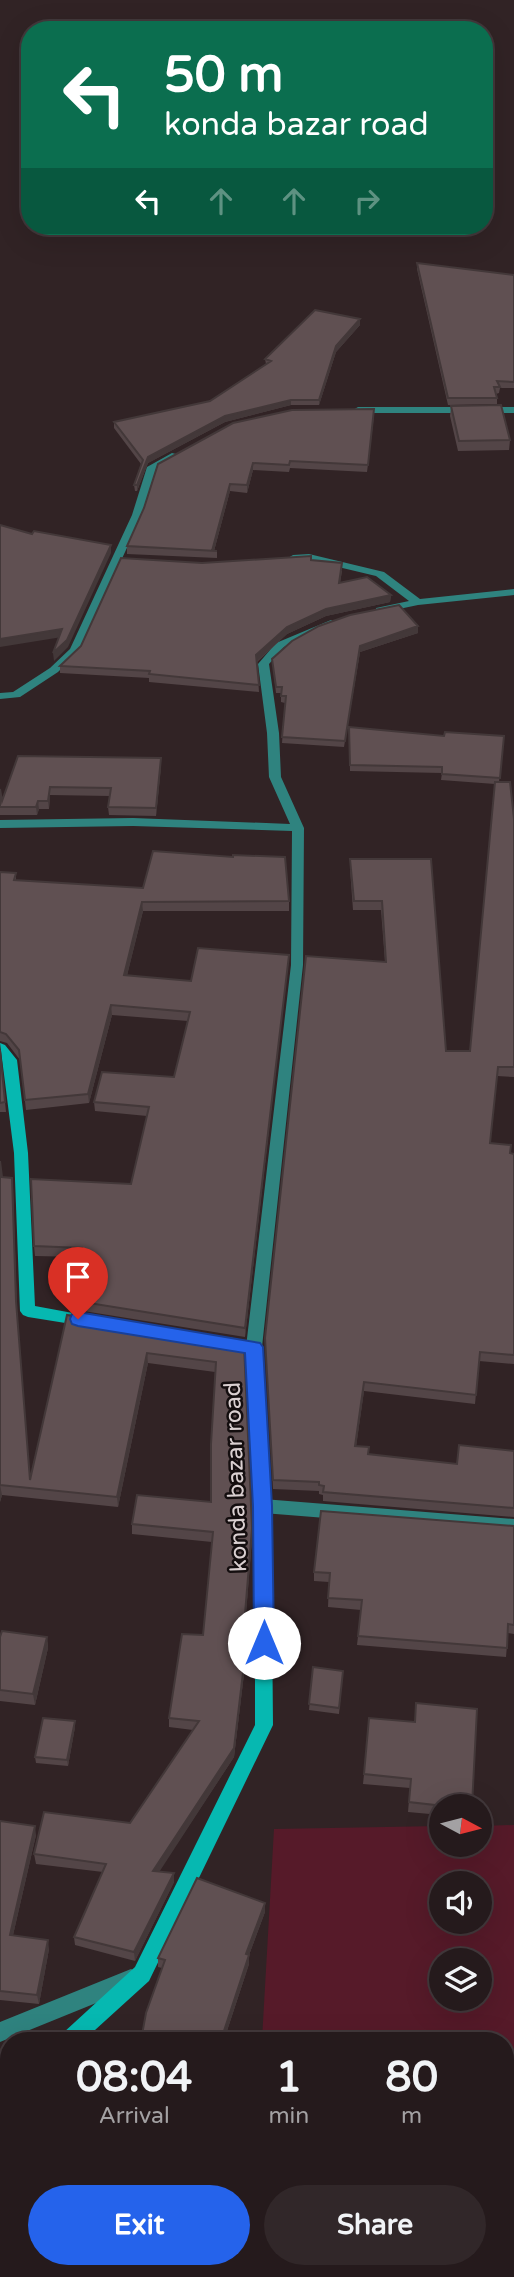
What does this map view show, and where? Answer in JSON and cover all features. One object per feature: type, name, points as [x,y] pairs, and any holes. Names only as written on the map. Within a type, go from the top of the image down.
[{"type":"street","points":[[347,410],[514,410]]},
{"type":"street","points":[[0,696],[16,695],[54,670],[75,650],[123,559],[152,467],[185,449]]},
{"type":"street","points":[[282,559],[309,557],[380,574],[418,602]]},
{"type":"street","points":[[362,614],[418,602],[514,592]]},
{"type":"street","points":[[214,1341],[254,1347],[297,965],[298,828],[275,777],[273,733],[263,664],[280,645],[339,620]]},
{"type":"street","points":[[0,824],[133,822],[298,828]]},
{"type":"street","points":[[0,1048],[10,1060],[20,1139],[28,1311],[95,1322]]},
{"type":"street","name":"konda bazar road","points":[[80,2032],[142,1975],[264,1725],[263,1506],[254,1347]]},
{"type":"street","points":[[263,1506],[514,1526]]},
{"type":"street","points":[[0,2032],[142,1975]]},
{"type":"shaded area","points":[[514,1825],[514,2032],[262,2032],[274,1829],[429,1826],[429,1857],[492,1857],[492,1826]]},
{"type":"building","points":[[417,263],[514,275],[514,382],[497,381],[500,387],[494,387],[497,398],[448,398]]},
{"type":"building","points":[[315,310],[360,319],[336,346],[319,400],[291,400],[225,416],[148,457],[137,485],[134,485],[143,460],[114,422],[210,401],[271,361],[265,359]]},
{"type":"building","points":[[501,405],[510,440],[459,441],[451,406]]},
{"type":"building","points":[[374,409],[368,465],[290,461],[289,465],[253,463],[247,485],[230,484],[212,551],[127,546],[144,508],[158,464],[233,423],[292,410]]},
{"type":"building","points":[[0,525],[32,534],[34,531],[111,545],[67,640],[53,653],[62,629],[0,639]]},
{"type":"building","points":[[311,556],[311,560],[342,563],[339,583],[367,577],[391,595],[326,609],[287,627],[256,655],[259,685],[149,674],[150,671],[60,666],[81,646],[121,558],[202,563]]},
{"type":"building","points":[[399,605],[418,626],[360,646],[345,741],[282,737],[286,696],[281,696],[282,687],[276,687],[272,659],[292,641],[319,626],[350,615]]},
{"type":"building","points":[[349,727],[444,736],[445,732],[504,736],[500,778],[442,774],[442,767],[350,765]]},
{"type":"building","points":[[18,756],[161,758],[156,808],[108,807],[111,788],[50,787],[48,801],[38,801],[36,807],[0,807],[0,789],[2,801]]},
{"type":"building","points":[[495,782],[510,782],[514,819],[514,1067],[498,1067],[490,1143],[511,1145],[510,1153],[514,1154],[514,1355],[480,1352],[476,1395],[364,1382],[355,1446],[369,1447],[368,1454],[457,1464],[459,1445],[514,1451],[514,1508],[323,1492],[324,1486],[319,1485],[319,1482],[273,1480],[265,1338],[306,956],[386,962],[382,901],[354,901],[350,859],[431,859],[446,1051],[470,1051]]},
{"type":"building","points":[[153,851],[233,857],[285,857],[289,901],[142,902],[124,975],[191,981],[198,948],[289,955],[245,1328],[70,1300],[82,1248],[34,1246],[31,1179],[131,1184],[149,1107],[94,1102],[102,1072],[174,1077],[190,1012],[111,1005],[88,1094],[25,1100],[19,1050],[6,1034],[0,1032],[0,872],[16,873],[14,880],[143,888]]},
{"type":"building","points":[[0,1050],[5,1102],[0,1103]]},
{"type":"building","points":[[0,1161],[2,1177],[12,1178],[16,1301],[30,1480],[67,1315],[244,1344],[252,1528],[243,1639],[247,1639],[234,1748],[153,1871],[174,1873],[134,1952],[74,1937],[106,1864],[34,1854],[44,1812],[130,1823],[199,1721],[169,1718],[182,1634],[203,1635],[213,1532],[132,1524],[137,1495],[211,1502],[216,1362],[147,1353],[117,1497],[0,1485]]},
{"type":"building","points":[[321,1511],[514,1526],[514,1625],[508,1624],[507,1648],[358,1636],[362,1600],[328,1598],[330,1573],[314,1572]]},
{"type":"building","points":[[2,1631],[47,1637],[33,1694],[0,1690]]},
{"type":"building","points":[[313,1667],[343,1671],[339,1708],[309,1704]]},
{"type":"building","points":[[416,1703],[477,1709],[473,1794],[429,1794],[429,1804],[409,1802],[411,1779],[364,1774],[369,1718],[415,1722]]},
{"type":"building","points":[[43,1718],[75,1721],[67,1760],[35,1757]]},
{"type":"building","points":[[0,1821],[35,1826],[10,1935],[48,1940],[37,1995],[0,1991]]},
{"type":"building","points":[[197,1878],[265,1903],[246,1954],[249,1955],[224,2032],[142,2032],[146,2013],[165,1960],[158,1958]]},
{"type":"route","points":[[78,1319],[254,1347],[263,1506],[264,1643]]}]
